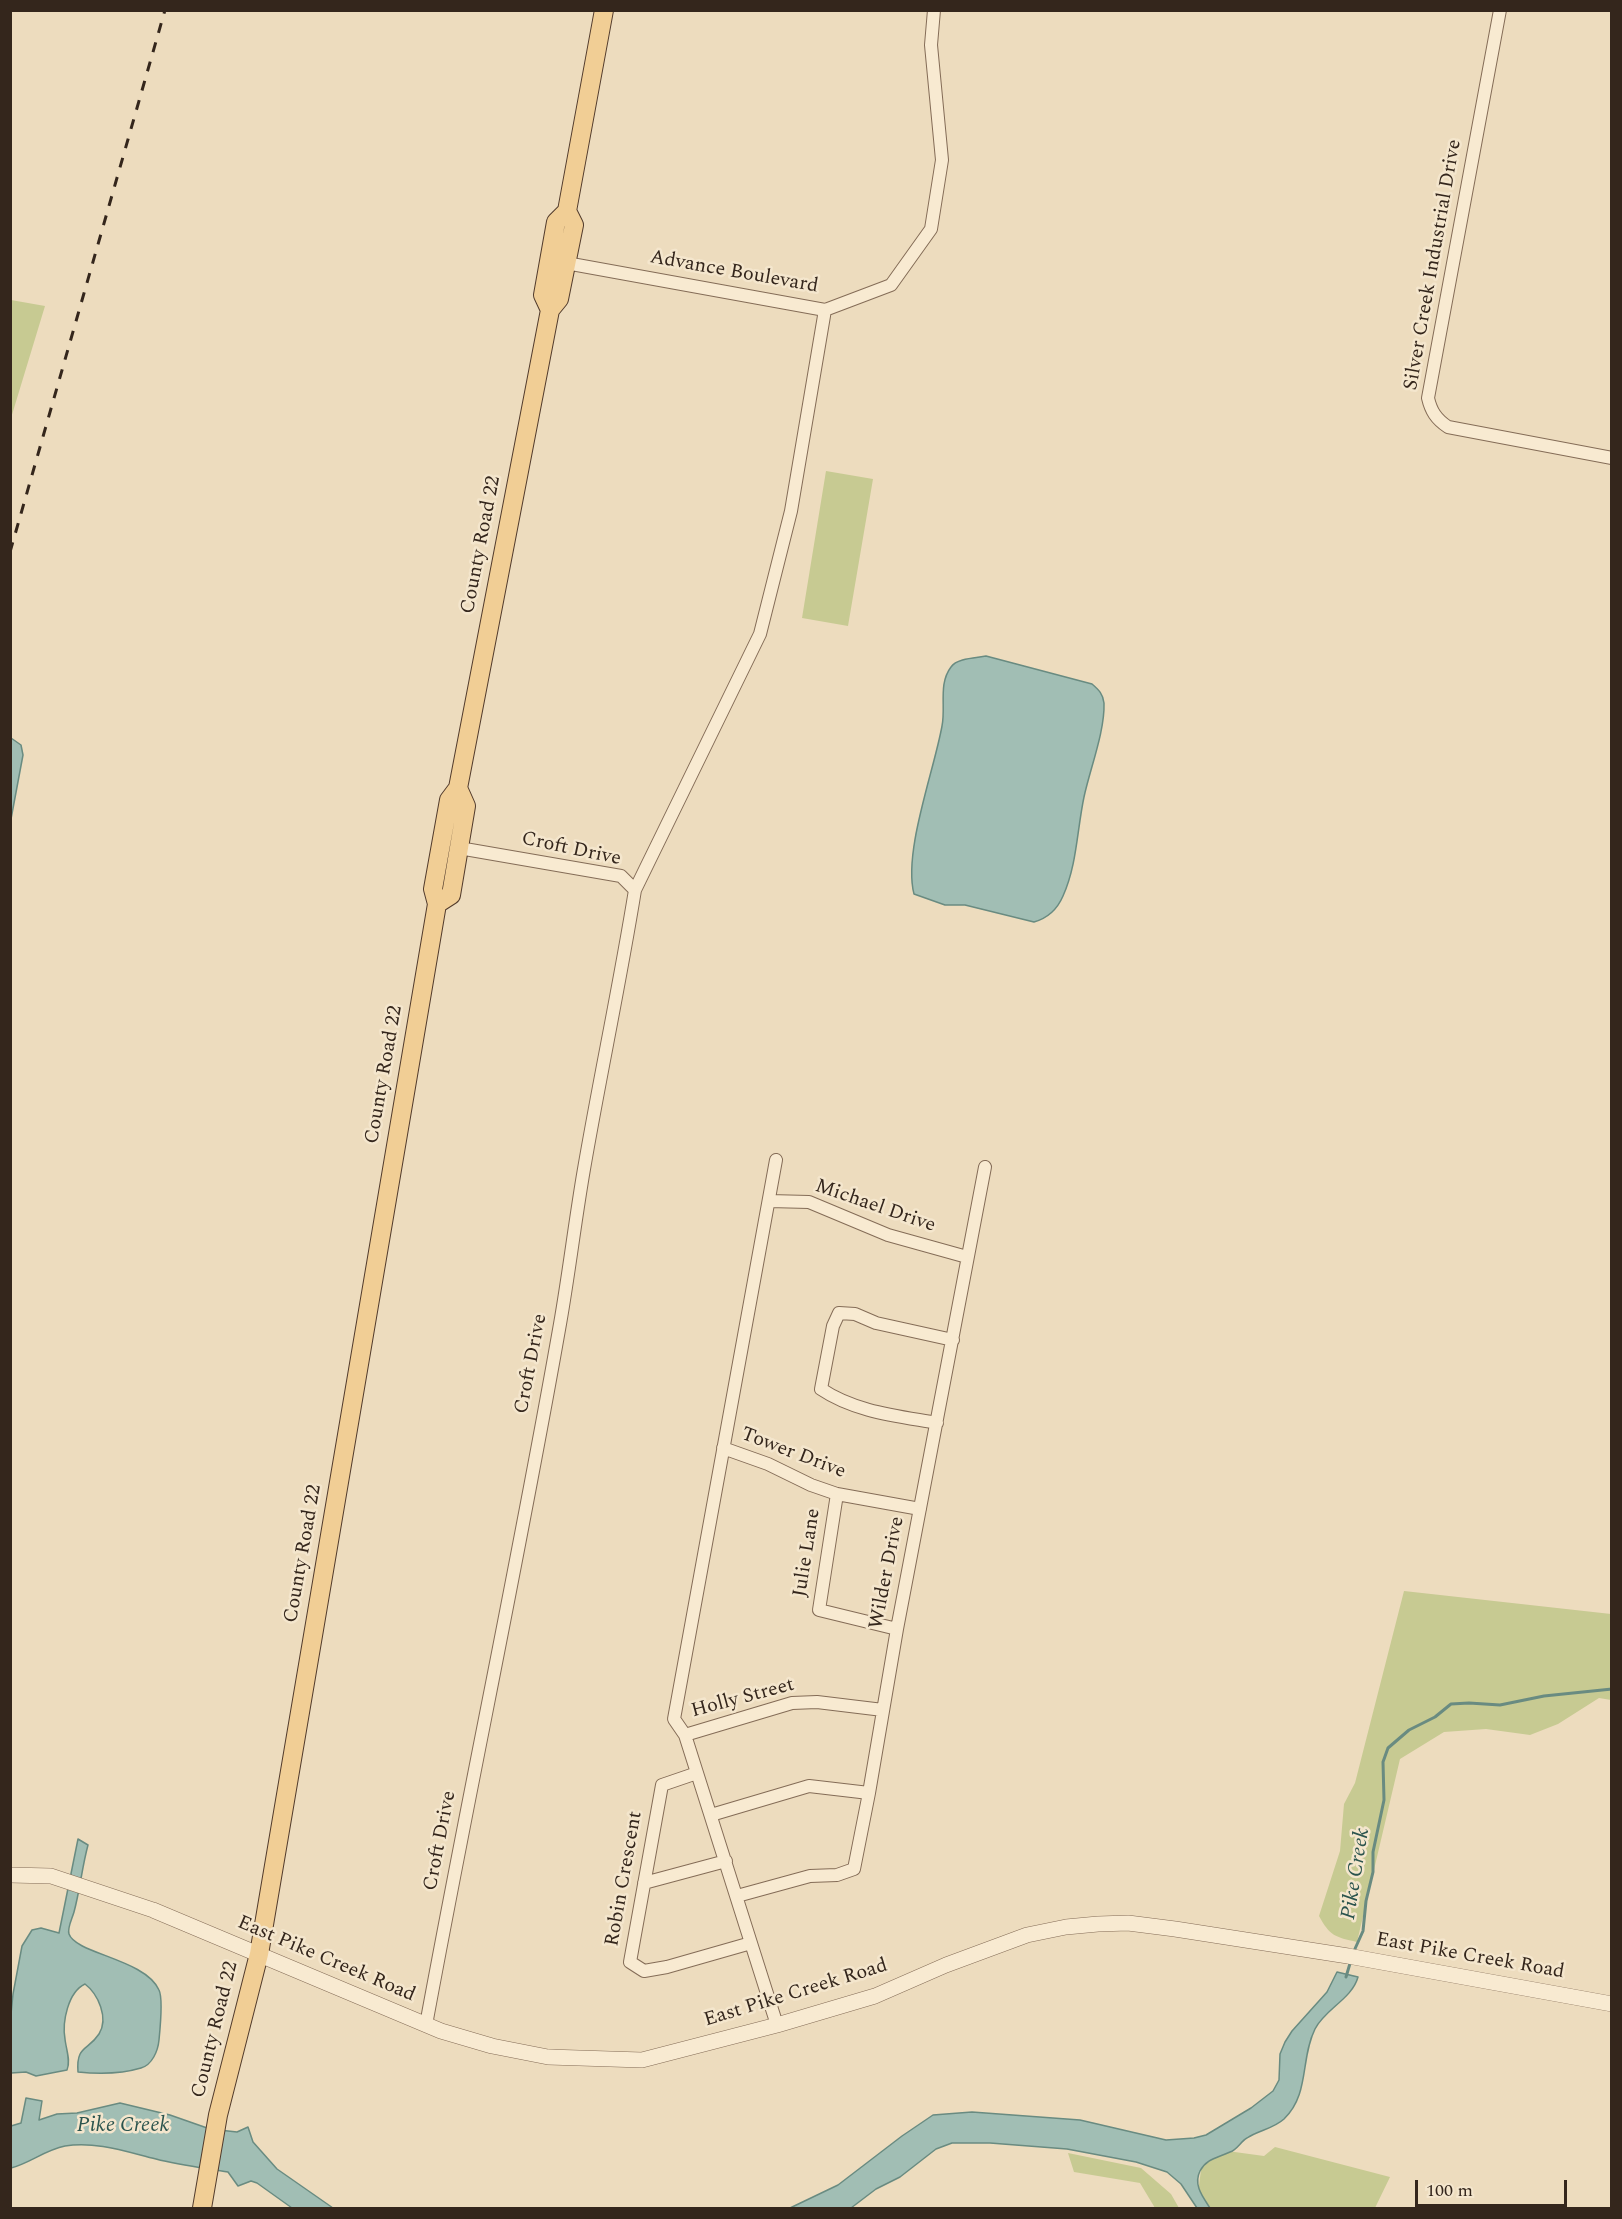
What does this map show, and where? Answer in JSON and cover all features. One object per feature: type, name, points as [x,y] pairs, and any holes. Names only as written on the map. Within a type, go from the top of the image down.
[{"type":"main road","name":"County Road 22","points":[[550,310],[543,295],[556,222],[567,211],[604,10]]},
{"type":"main road","name":"County Road 22","points":[[201,2208],[218,2115],[259,1954],[436,904],[433,889],[449,800],[458,788],[550,310],[559,299],[574,225],[567,211]]},
{"type":"main road","name":"County Road 22","points":[[436,904],[452,895],[466,806],[458,788]]},
{"type":"street","name":"Advance Boulevard","points":[[566,263],[825,310],[891,285],[931,229],[942,160],[931,45],[934,10]]},
{"type":"street","name":"Silver Creek Industrial Drive","points":[[1500,10],[1428,398],[1440,422],[1448,427],[1611,458]]},
{"type":"street","points":[[635,890],[760,634],[791,511],[825,310]]},
{"type":"street","name":"Croft Drive","points":[[426,2025],[561,1322],[584,1169],[622,973],[635,890],[621,876],[459,848]]},
{"type":"street","points":[[776,1160],[674,1719],[685,1735],[777,2025]]},
{"type":"street","name":"Wilder Drive","points":[[737,1896],[810,1876],[837,1875],[854,1869],[985,1167]]},
{"type":"street","name":"Michael Drive","points":[[769,1201],[809,1202],[888,1235],[967,1257]]},
{"type":"street","points":[[937,1423],[876,1412],[834,1398],[821,1389],[833,1326],[839,1313],[855,1314],[876,1323],[953,1340]]},
{"type":"street","name":"Tower Drive","points":[[723,1448],[768,1464],[811,1485],[837,1494],[920,1509]]},
{"type":"street","name":"Julie Lane","points":[[837,1494],[819,1610],[897,1629]]},
{"type":"street","name":"Holly Street","points":[[685,1735],[792,1703],[817,1702],[883,1710]]},
{"type":"street","name":"Robin Crescent","points":[[697,1773],[662,1785],[630,1962],[644,1971],[667,1967],[751,1943]]},
{"type":"street","points":[[711,1815],[809,1786],[869,1793]]},
{"type":"street","points":[[644,1883],[726,1861]]},
{"type":"street","name":"East Pike Creek Road","points":[[10,1875],[51,1876],[153,1910],[426,2025],[492,2046],[548,2057],[642,2060],[777,2025],[875,1996],[946,1965],[1027,1935],[1066,1927],[1128,1923],[1355,1958],[1611,2004]]},
{"type":"green space","points":[[10,300],[45,306],[11,418]]},
{"type":"green space","points":[[826,471],[873,479],[848,626],[802,618]]},
{"type":"green space","points":[[1404,1591],[1611,1614],[1611,1700],[1599,1698],[1558,1724],[1530,1735],[1486,1729],[1444,1732],[1400,1759],[1357,1942],[1334,1935],[1326,1928],[1319,1916],[1340,1851],[1344,1804],[1355,1783]]},
{"type":"green space","points":[[1275,2147],[1390,2177],[1375,2208],[1211,2208],[1198,2192],[1202,2163],[1220,2150],[1264,2156]]},
{"type":"green space","points":[[1068,2153],[1141,2168],[1171,2194],[1179,2208],[1155,2208],[1140,2183],[1074,2172]]},
{"type":"water","points":[[986,656],[1092,684],[1100,692],[1104,703],[1102,726],[1084,797],[1068,884],[1055,909],[1048,916],[1034,922],[965,905],[945,905],[914,894],[912,877],[916,834],[942,726],[943,688],[947,674],[958,662]]},
{"type":"water","points":[[11,738],[21,745],[23,755],[11,819]]},
{"type":"water","points":[[78,1839],[88,1845],[69,1934],[74,1941],[84,1947],[140,1971],[159,1990],[161,2014],[157,2049],[151,2061],[141,2068],[110,2073],[78,2072],[79,2057],[99,2034],[103,2021],[98,2000],[85,1984],[74,1994],[67,2008],[64,2032],[69,2063],[67,2070],[36,2076],[26,2072],[11,2073],[11,2014],[22,1946],[32,1930],[41,1928],[59,1933]]},
{"type":"water","name":"Pike Creek","points":[[1337,1972],[1358,1977],[1350,1992],[1319,2022],[1315,2029],[1307,2052],[1298,2099],[1292,2109],[1280,2122],[1247,2138],[1232,2151],[1209,2161],[1200,2171],[1198,2186],[1210,2208],[1197,2208],[1181,2184],[1167,2172],[1136,2162],[1067,2149],[990,2143],[952,2143],[936,2149],[900,2177],[876,2189],[851,2208],[790,2208],[838,2185],[933,2115],[972,2112],[1080,2120],[1166,2140],[1206,2135],[1251,2108],[1273,2091],[1279,2080],[1280,2054],[1285,2042],[1327,1992]]},
{"type":"water","name":"Pike Creek","points":[[26,2098],[42,2101],[39,2120],[57,2114],[77,2113],[120,2103],[170,2115],[210,2129],[237,2132],[248,2127],[253,2142],[277,2169],[333,2208],[292,2208],[257,2183],[251,2181],[238,2186],[228,2172],[174,2163],[100,2146],[65,2146],[11,2168],[11,2126],[21,2123]]},
{"type":"waterway","name":"Pike Creek","points":[[1354,1951],[1363,1931],[1366,1901],[1373,1872],[1373,1852],[1384,1800],[1383,1762],[1388,1748],[1409,1730],[1435,1717],[1451,1704],[1500,1705],[1544,1696],[1612,1689]]},
{"type":"waterway","name":"Pike Creek","points":[[1346,1977],[1351,1960]]},
{"type":"railway","points":[[10,552],[165,10]]}]
